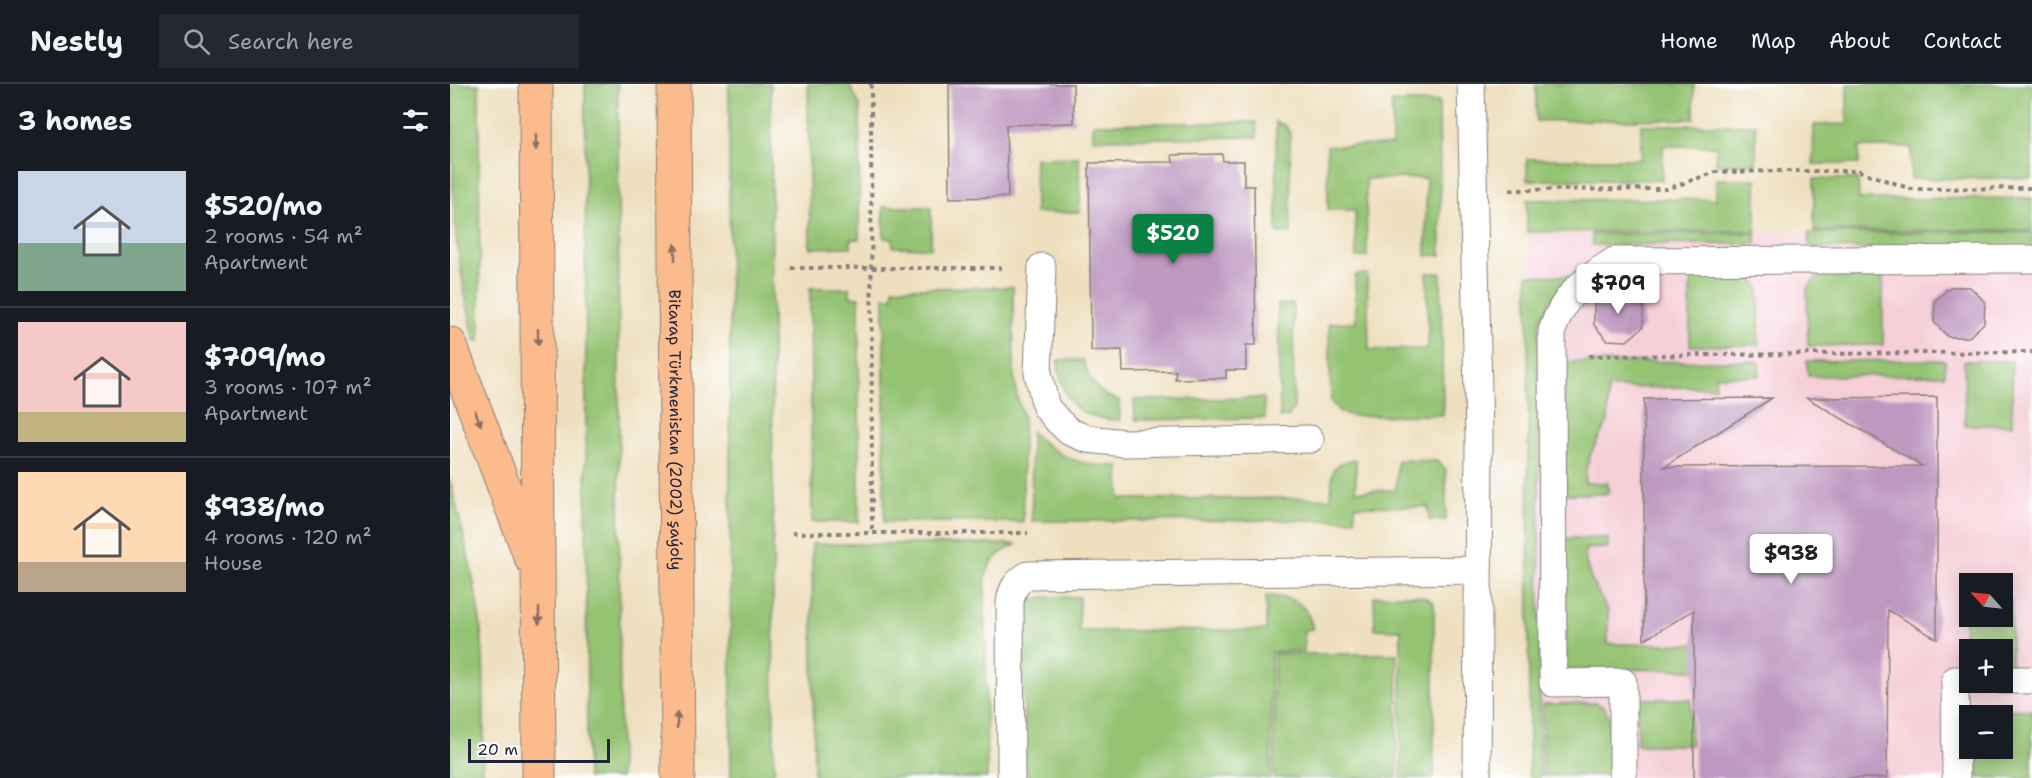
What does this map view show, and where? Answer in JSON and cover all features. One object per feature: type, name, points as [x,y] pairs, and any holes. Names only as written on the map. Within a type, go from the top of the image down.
[{"type":"main road","points":[[536,84],[539,778]]},
{"type":"main road","name":"Bitarap Türkmenistan (2002) şaýoly","points":[[674,84],[678,778]]},
{"type":"main road","points":[[450,344],[539,580]]},
{"type":"lane","points":[[1471,84],[1479,438],[1477,778]]},
{"type":"lane","points":[[1623,778],[1623,682],[1553,683],[1552,331],[1563,305],[1579,285],[1614,261],[2032,259]]},
{"type":"lane","points":[[1042,267],[1038,373],[1046,407],[1070,432],[1088,439],[1125,443],[1310,439]]},
{"type":"lane","points":[[1011,778],[1010,602],[1012,590],[1019,580],[1028,575],[1479,570]]},
{"type":"lane","points":[[1956,778],[1955,680],[1959,680]]},
{"type":"lane","points":[[2013,680],[2032,680]]},
{"type":"path","points":[[871,84],[872,533]]},
{"type":"path","points":[[1474,191],[1666,189],[1716,172],[1783,171],[1858,171],[1911,189],[2032,188]]},
{"type":"path","points":[[791,268],[1042,267]]},
{"type":"path","points":[[1552,356],[2032,352]]},
{"type":"shaded area","points":[[2032,232],[2032,778],[1528,778],[1528,234]]},
{"type":"green space","points":[[452,84],[479,84],[480,341],[475,341],[456,236],[453,196]]},
{"type":"green space","points":[[585,84],[618,84],[620,778],[587,778]]},
{"type":"green space","points":[[729,84],[771,84],[774,778],[731,778]]},
{"type":"green space","points":[[808,84],[849,84],[860,106],[859,239],[851,239],[851,247],[810,248]]},
{"type":"green space","points":[[1536,84],[1694,84],[1694,119],[1536,121]]},
{"type":"green space","points":[[1847,84],[2032,84],[2032,178],[1911,179],[1911,147],[1859,147],[1859,164],[1813,164],[1814,125],[1847,124]]},
{"type":"green space","points":[[1392,102],[1439,102],[1441,255],[1426,256],[1426,178],[1366,179],[1367,257],[1356,257],[1355,210],[1328,210],[1327,146],[1392,145]]},
{"type":"green space","points":[[1256,122],[1257,137],[1093,139],[1093,124]]},
{"type":"green space","points":[[1276,122],[1286,126],[1290,133],[1291,233],[1277,233]]},
{"type":"green space","points":[[1641,125],[1756,125],[1756,164],[1716,164],[1716,146],[1663,146],[1662,180],[1527,180],[1527,159],[1641,159]]},
{"type":"green space","points":[[1079,157],[1080,212],[1035,213],[1035,158]]},
{"type":"green space","points":[[1716,179],[1756,179],[1756,231],[1527,232],[1527,200],[1716,199]]},
{"type":"green space","points":[[1814,179],[1858,179],[1859,199],[2032,198],[2032,230],[1814,231]]},
{"type":"green space","points":[[883,207],[931,207],[931,248],[893,247],[892,239],[884,238]]},
{"type":"green space","points":[[2032,232],[2032,251],[1816,248],[1809,244],[1809,233]]},
{"type":"green space","points":[[1756,233],[1756,244],[1592,245],[1592,234]]},
{"type":"green space","points":[[1427,273],[1441,273],[1443,415],[1353,416],[1340,412],[1331,402],[1329,323],[1356,322],[1355,275],[1367,274],[1369,350],[1428,349]]},
{"type":"green space","points":[[1528,275],[1569,276],[1550,301],[1539,327],[1540,778],[1529,778]]},
{"type":"green space","points":[[1690,276],[1746,276],[1757,283],[1759,289],[1759,345],[1690,346]]},
{"type":"green space","points":[[1820,277],[1883,277],[1883,345],[1808,346],[1807,289],[1814,280]]},
{"type":"green space","points":[[1013,287],[1014,376],[1023,416],[1023,522],[884,522],[884,297],[893,297],[893,288]]},
{"type":"green space","points":[[810,288],[850,288],[850,297],[859,297],[859,522],[812,522]]},
{"type":"green space","points":[[1278,304],[1293,304],[1294,408],[1288,417],[1280,418]]},
{"type":"green space","points":[[1058,360],[1083,360],[1095,386],[1105,395],[1119,400],[1120,420],[1092,416],[1082,412],[1074,405],[1062,386]]},
{"type":"green space","points":[[1945,360],[1945,375],[1808,376],[1807,361]]},
{"type":"green space","points":[[1759,361],[1759,376],[1715,376],[1715,387],[1608,388],[1608,421],[1591,453],[1585,483],[1608,483],[1608,494],[1565,494],[1565,362]]},
{"type":"green space","points":[[1964,361],[2012,361],[2012,425],[1965,425]]},
{"type":"green space","points":[[1264,398],[1265,418],[1135,420],[1134,400]]},
{"type":"green space","points":[[1031,432],[1051,448],[1082,463],[1119,466],[1120,499],[1331,498],[1333,471],[1347,461],[1356,460],[1356,491],[1396,490],[1397,460],[1437,461],[1446,470],[1446,520],[1429,520],[1428,507],[1355,506],[1355,520],[1032,521]]},
{"type":"green space","points":[[450,480],[479,613],[484,687],[483,778],[450,778]]},
{"type":"green space","points":[[1565,538],[1608,538],[1608,548],[1585,549],[1591,579],[1608,611],[1608,644],[1715,644],[1715,670],[1566,669]]},
{"type":"green space","points":[[812,544],[1017,544],[1005,550],[992,562],[985,581],[987,778],[814,778]]},
{"type":"green space","points":[[1266,596],[1283,597],[1297,602],[1307,612],[1313,629],[1304,630],[1304,651],[1271,652],[1271,778],[1031,778],[1026,772],[1024,764],[1024,617],[1028,601],[1043,597],[1079,597],[1079,631],[1266,630]]},
{"type":"green space","points":[[1374,596],[1415,596],[1429,599],[1434,603],[1434,778],[1401,778],[1401,630],[1375,629]]},
{"type":"green space","points":[[1965,627],[2011,627],[2011,639],[1964,639]]},
{"type":"green space","points":[[1274,654],[1397,654],[1397,778],[1274,778]]},
{"type":"green space","points":[[1638,699],[1691,699],[1691,745],[1637,745]]},
{"type":"green space","points":[[1594,703],[1604,707],[1609,716],[1609,775],[1543,776],[1543,704]]},
{"type":"green space","points":[[2013,710],[2032,710],[2032,778],[1978,778],[1978,759],[2013,759]]},
{"type":"building","points":[[949,84],[1073,84],[1074,123],[1006,125],[1008,197],[950,198]]},
{"type":"building","points":[[1222,154],[1223,161],[1244,161],[1244,186],[1254,186],[1256,345],[1246,345],[1246,370],[1226,370],[1226,378],[1175,379],[1176,371],[1123,372],[1122,350],[1091,351],[1089,163],[1173,162],[1172,155]]},
{"type":"building","points":[[1950,287],[1970,287],[1985,302],[1984,323],[1969,337],[1948,337],[1934,322],[1935,301]]},
{"type":"building","points":[[1599,290],[1630,291],[1643,306],[1643,327],[1627,341],[1607,340],[1594,325],[1594,294]]},
{"type":"building","points":[[1937,397],[1937,639],[1888,610],[1887,778],[1694,778],[1694,610],[1644,640],[1644,399],[1772,398],[1664,467],[1922,466],[1807,398]]}]
